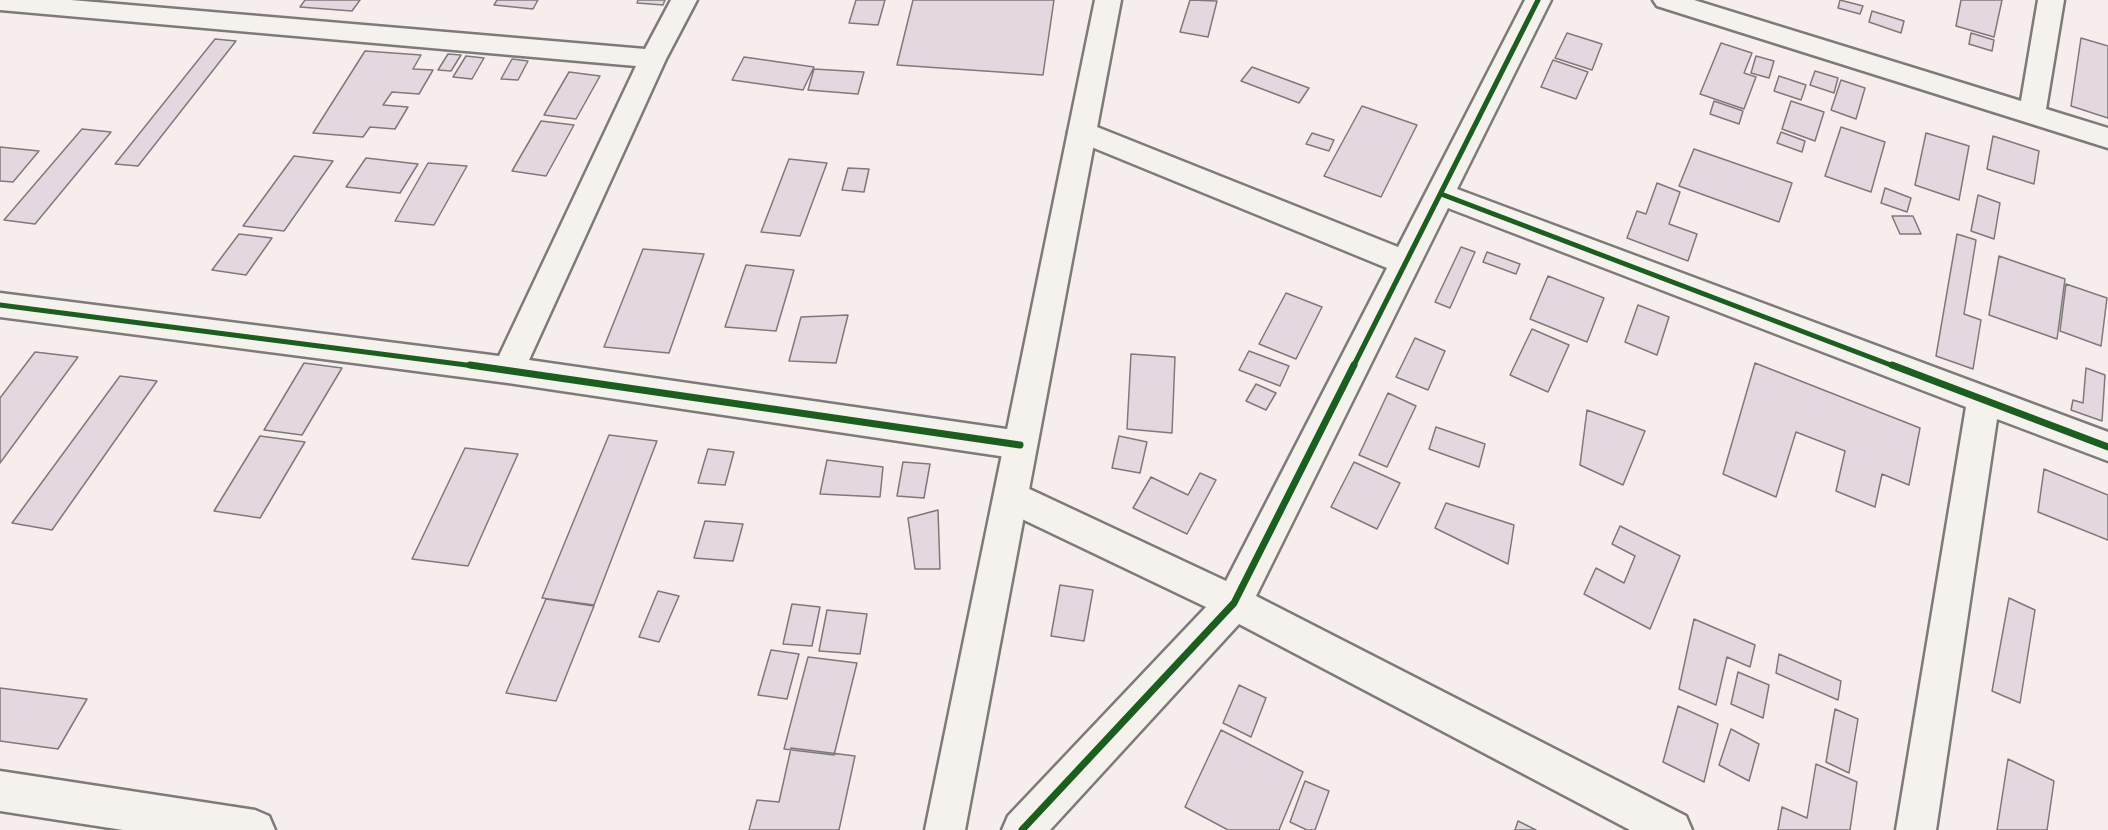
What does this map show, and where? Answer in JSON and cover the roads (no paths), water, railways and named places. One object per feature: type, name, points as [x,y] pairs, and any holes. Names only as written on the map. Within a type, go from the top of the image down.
[{"type":"street","points":[[228,22],[247,0]]},
{"type":"street","points":[[508,370],[653,59],[684,0]]},
{"type":"street","points":[[945,830],[1108,0]]},
{"type":"street","points":[[1022,830],[1233,603],[1538,0]]},
{"type":"street","points":[[1666,0],[2108,138]]},
{"type":"street","points":[[2032,114],[2051,0]]},
{"type":"street","points":[[0,2],[653,59]]},
{"type":"street","points":[[1082,132],[1406,263]]},
{"type":"street","points":[[1441,194],[1984,398],[2108,447]]},
{"type":"street","points":[[5,313],[508,370],[1020,445]]},
{"type":"street","points":[[1916,830],[1984,398]]},
{"type":"street","points":[[1011,497],[1233,603],[1672,830]]},
{"type":"street","points":[[0,791],[255,830]]}]
